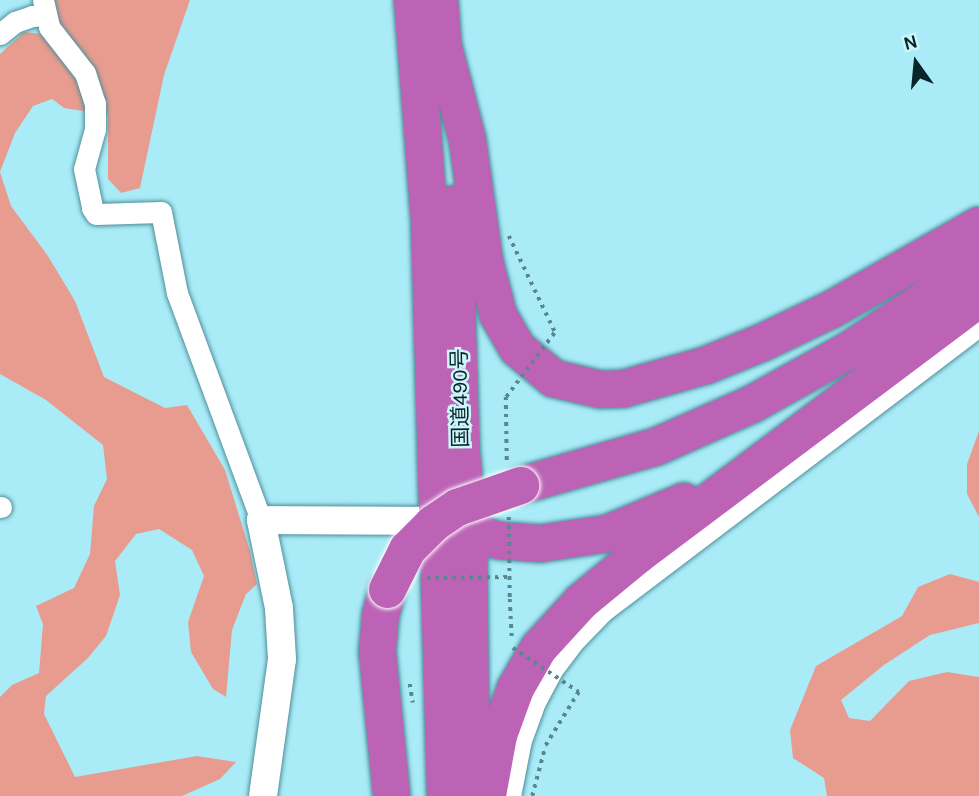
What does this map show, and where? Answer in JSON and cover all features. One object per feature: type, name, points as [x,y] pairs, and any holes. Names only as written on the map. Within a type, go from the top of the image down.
[{"type":"highway","name":"国道490号","points":[[412,0],[471,796]]},
{"type":"highway","name":"国道490号","points":[[439,0],[457,262],[461,453],[453,525],[445,796]]},
{"type":"highway","points":[[442,43],[467,140],[484,261],[498,315],[517,348],[553,378],[600,389],[624,388],[705,365],[762,342],[831,309],[979,225]]},
{"type":"highway","points":[[391,796],[377,652],[380,615],[402,584],[407,549],[433,523],[457,507],[656,446],[751,404],[850,349],[979,263]]},
{"type":"highway","points":[[487,796],[498,734],[515,688],[538,648],[581,601],[979,298]]},
{"type":"highway","points":[[453,525],[498,540],[540,542],[607,533],[677,505],[822,416]]},
{"type":"street","points":[[0,34],[15,22],[45,7],[49,27],[85,73],[95,103],[95,129],[84,169],[92,208],[96,214],[160,212],[177,293],[261,520],[279,608],[282,659],[263,796]]},
{"type":"street","points":[[510,796],[521,740],[535,702],[552,670],[575,639],[603,611],[979,326]]},
{"type":"street","points":[[261,520],[453,525]]},
{"type":"path","points":[[509,235],[555,332],[506,397],[512,490],[510,599],[513,648],[579,692],[545,747],[532,796]]},
{"type":"path","points":[[402,584],[427,578],[510,577]]},
{"type":"path","points":[[408,676],[415,712]]},
{"type":"shaded area","points":[[54,0],[190,0],[164,75],[140,188],[121,193],[108,179],[108,115],[64,108],[52,99],[33,106],[15,133],[0,172],[0,54],[24,32],[43,34],[56,28]]},
{"type":"shaded area","points":[[0,172],[11,206],[48,256],[75,301],[104,377],[165,408],[187,405],[225,470],[250,551],[257,584],[246,594],[232,630],[226,697],[213,689],[191,652],[188,622],[204,576],[192,550],[159,529],[136,534],[115,561],[120,595],[106,636],[88,658],[46,696],[44,714],[75,777],[197,756],[236,762],[220,779],[182,796],[0,796],[0,697],[12,685],[39,673],[43,624],[36,606],[74,588],[90,554],[94,506],[107,479],[103,445],[46,400],[0,374]]},
{"type":"shaded area","points":[[979,431],[979,517],[967,494],[967,464]]},
{"type":"shaded area","points":[[950,574],[979,582],[979,623],[930,635],[884,665],[841,700],[849,718],[870,721],[909,681],[947,672],[979,677],[979,796],[827,796],[824,778],[793,758],[790,730],[816,666],[902,616],[918,587]]}]
